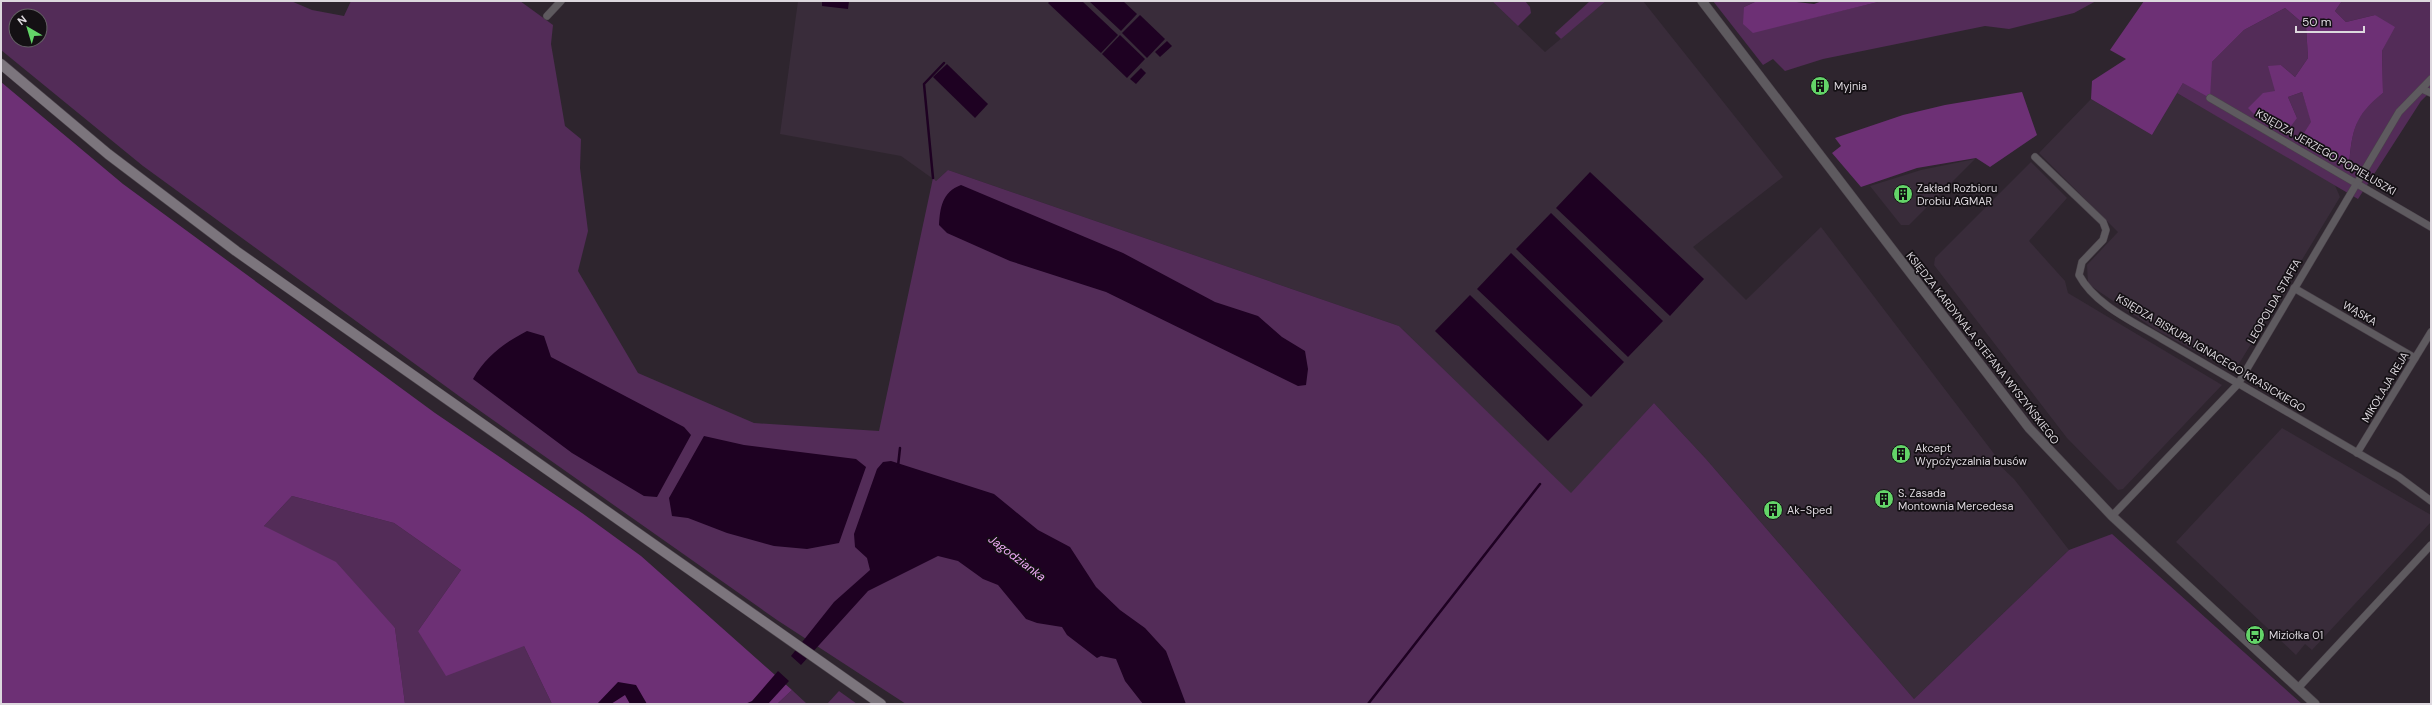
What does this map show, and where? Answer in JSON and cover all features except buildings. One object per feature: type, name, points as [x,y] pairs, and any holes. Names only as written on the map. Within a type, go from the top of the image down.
[{"type":"main road","points":[[1,64],[42,100],[137,176],[306,301],[881,704]]},
{"type":"street","points":[[547,16],[561,1]]},
{"type":"street","name":"KSIĘDZA KARDYNAŁA STEFANA WYSZYŃSKIEGO","points":[[1702,1],[1888,248],[2029,428],[2112,516],[2315,704]]},
{"type":"street","name":"LEOPOLDA STAFFA","points":[[2112,516],[2238,384],[2399,112],[2431,79]]},
{"type":"street","points":[[2422,89],[2431,93]]},
{"type":"street","name":"KSIĘDZA JERZEGO POPIEŁUSZKI","points":[[2210,98],[2431,227]]},
{"type":"street","name":"KSIĘDZA BISKUPA IGNACEGO KRASICKIEGO","points":[[2035,156],[2103,222],[2106,230],[2103,240],[2082,262],[2079,275],[2085,286],[2126,317],[2399,477],[2431,501]]},
{"type":"street","name":"WĄSKA","points":[[2294,288],[2415,358]]},
{"type":"street","name":"MIKOŁAJA REJA","points":[[2357,453],[2431,332]]},
{"type":"street","points":[[2298,688],[2431,545]]},
{"type":"shaded area","points":[[1,1],[291,1],[312,10],[344,16],[351,1],[520,1],[553,25],[551,44],[565,126],[581,139],[580,168],[588,231],[578,271],[638,373],[754,423],[879,431],[933,178],[936,181],[948,170],[1399,326],[1571,493],[1654,403],[1706,459],[1914,699],[2069,550],[2112,534],[2302,704],[906,704],[777,620],[459,396],[143,166],[1,50]]},
{"type":"shaded area","points":[[798,1],[1492,1],[1545,52],[1606,1],[1643,1],[1783,177],[1693,247],[1746,300],[1821,227],[1995,455],[1993,459],[2014,479],[2069,550],[1914,699],[1706,459],[1654,403],[1571,494],[1399,326],[948,170],[936,181],[901,156],[780,134]]},
{"type":"shaded area","points":[[1492,1],[1525,1],[1530,7],[1531,13],[1518,26]]},
{"type":"shaded area","points":[[1590,1],[1606,1],[1561,39],[1555,33]]},
{"type":"shaded area","points":[[1713,1],[1757,1],[1744,7],[1753,32],[1882,1],[2096,1],[2074,13],[2009,29],[1985,26],[1823,59],[1785,71],[1773,59],[1763,65]]},
{"type":"shaded area","points":[[1757,1],[1788,1],[1814,4],[1822,1],[1882,1],[1753,33],[1743,24],[1744,7]]},
{"type":"shaded area","points":[[2144,1],[2342,1],[2335,11],[2346,22],[2375,15],[2395,27],[2382,51],[2383,93],[2366,109],[2356,125],[2353,134],[2349,166],[2309,143],[2304,133],[2311,122],[2302,92],[2288,97],[2297,118],[2288,130],[2265,115],[2259,119],[2248,108],[2263,93],[2275,91],[2268,66],[2281,65],[2295,77],[2308,58],[2306,26],[2285,8],[2244,30],[2212,62],[2210,98],[2183,83],[2152,135],[2091,99],[2092,81],[2126,59],[2110,50]]},
{"type":"shaded area","points":[[2342,1],[2431,1],[2431,91],[2421,101],[2358,199],[2177,93],[2183,83],[2212,62],[2244,30],[2285,8],[2306,26],[2308,58],[2295,77],[2281,65],[2275,91],[2265,115],[2297,118],[2288,97],[2302,92],[2312,123],[2349,166],[2353,133],[2356,125],[2366,109],[2383,93],[2382,51],[2389,37],[2375,15],[2346,22],[2335,11]]},
{"type":"shaded area","points":[[1,82],[123,184],[435,413],[582,513],[641,556],[792,690],[777,704],[552,704],[524,646],[446,676],[418,631],[461,570],[394,523],[292,496],[264,526],[336,562],[395,628],[405,704],[1,704]]},
{"type":"shaded area","points":[[2022,92],[2037,135],[1990,167],[1976,158],[1917,168],[1861,187],[1832,153],[1841,146],[1835,138],[1903,115],[1945,105]]},
{"type":"shaded area","points":[[2177,93],[2334,183],[2340,197],[2234,372],[2156,330],[2088,284],[2087,265],[2118,232],[2039,153],[2091,99],[2152,135]]},
{"type":"shaded area","points":[[1975,159],[1909,225],[1901,225],[1870,186],[1921,170]]},
{"type":"shaded area","points":[[2031,162],[2067,198],[2029,241],[2065,281],[2068,293],[2222,385],[2123,489],[2118,490],[2067,438],[1934,265],[1935,258]]},
{"type":"shaded area","points":[[2282,428],[2431,515],[2431,522],[2312,650],[2305,644],[2296,655],[2176,542]]},
{"type":"shaded area","points":[[292,496],[394,523],[461,570],[418,631],[524,646],[552,704],[405,704],[395,628],[264,526]]},
{"type":"shaded area","points":[[792,690],[807,704],[777,704]]},
{"type":"shaded area","points":[[839,691],[857,704],[827,704]]},
{"type":"water","points":[[822,1],[849,1],[848,9],[822,6]]},
{"type":"water","points":[[1050,1],[1082,1],[1118,35],[1101,53],[1048,3]]},
{"type":"water","points":[[1089,1],[1123,1],[1137,14],[1121,31]]},
{"type":"water","points":[[1140,15],[1165,39],[1147,58],[1122,33]]},
{"type":"water","points":[[1120,35],[1145,59],[1127,78],[1102,54]]},
{"type":"water","points":[[1167,41],[1172,46],[1160,57],[1155,52]]},
{"type":"water","points":[[947,64],[988,104],[975,118],[933,77]]},
{"type":"water","points":[[1141,68],[1146,73],[1136,84],[1130,79]]},
{"type":"water","points":[[1590,172],[1704,279],[1670,316],[1556,208]]},
{"type":"water","points":[[961,185],[1123,253],[1215,302],[1258,316],[1282,337],[1305,351],[1308,369],[1306,385],[1298,386],[1106,292],[1010,261],[947,233],[939,225],[941,207],[946,196]]},
{"type":"water","points":[[1551,213],[1663,321],[1628,357],[1516,249]]},
{"type":"water","points":[[1511,253],[1624,362],[1591,397],[1477,289]]},
{"type":"water","points":[[1470,295],[1583,405],[1548,441],[1435,331]]},
{"type":"water","points":[[527,331],[544,336],[551,357],[684,427],[691,435],[657,497],[644,496],[572,453],[473,379],[484,363],[496,351],[503,345]]},
{"type":"water","points":[[704,436],[744,445],[856,459],[866,467],[839,543],[807,549],[774,546],[727,533],[688,518],[672,516],[669,498]]},
{"type":"water","name":"Jagodzianka","points":[[891,461],[994,494],[1038,530],[1070,547],[1096,587],[1120,610],[1145,628],[1166,651],[1186,704],[1143,704],[1125,681],[1116,659],[1101,656],[1097,658],[1067,635],[1062,627],[1037,623],[1026,619],[998,585],[983,579],[958,561],[938,556],[868,591],[801,665],[791,656],[834,602],[870,570],[867,558],[855,547],[854,534],[877,469],[883,462]]},
{"type":"water","points":[[778,671],[789,681],[768,704],[745,704],[752,701]]},
{"type":"water","points":[[618,682],[636,685],[647,704],[630,704],[625,695],[611,704],[597,704]]},
{"type":"waterway","points":[[933,178],[924,84],[944,63]]},
{"type":"waterway","points":[[898,466],[900,448]]},
{"type":"waterway","points":[[1368,704],[1540,484]]},
{"type":"place","name":"Myjnia","points":[[1820,86]]},
{"type":"place","name":"Zakład Rozbioru Drobiu AGMAR","points":[[1903,194]]},
{"type":"place","name":"Akcept Wypożyczalnia busów","points":[[1901,454]]},
{"type":"place","name":"S. Zasada Montownia Mercedesa","points":[[1884,499]]},
{"type":"place","name":"Ak-Sped","points":[[1773,510]]},
{"type":"place","name":"Miziołka 01","points":[[2255,635]]}]
